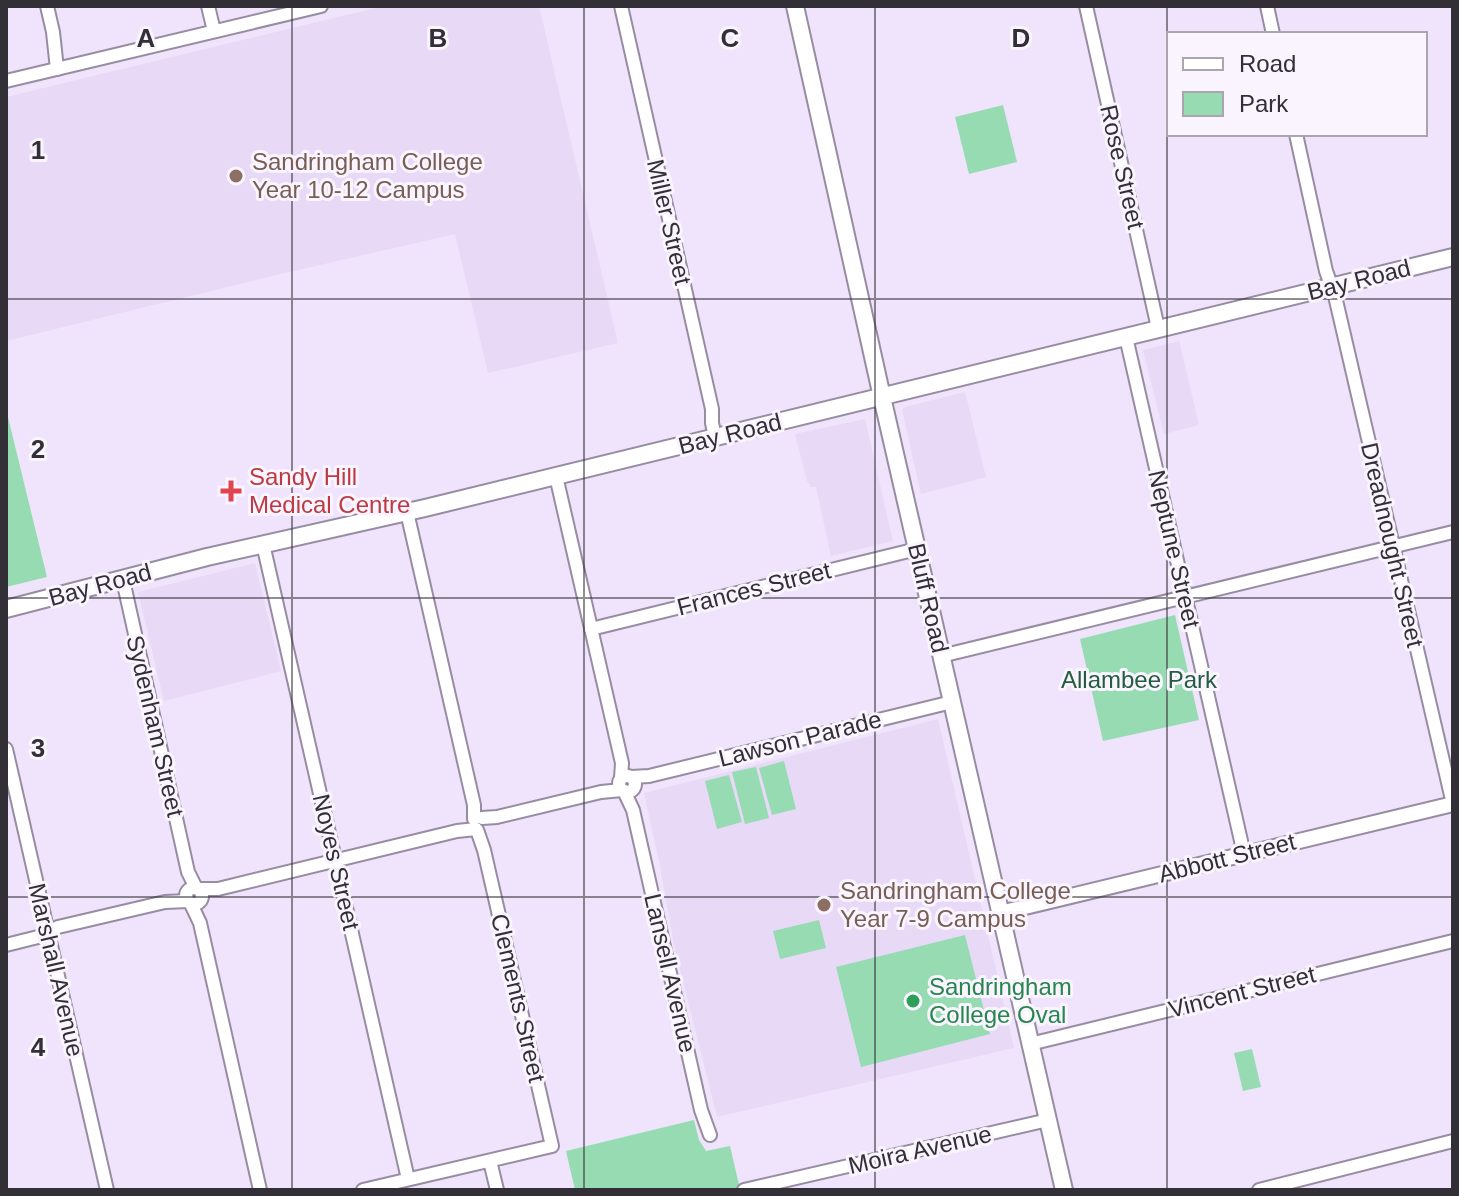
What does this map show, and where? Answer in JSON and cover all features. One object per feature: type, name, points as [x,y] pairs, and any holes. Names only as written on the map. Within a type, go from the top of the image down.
[{"type":"main road","name":"Bluff Road","points":[[795,6],[1064,1190]]},
{"type":"main road","name":"Bay Road","points":[[6,609],[263,544],[316,534],[1453,257]]},
{"type":"street","points":[[47,6],[61,68]]},
{"type":"street","points":[[208,6],[214,31]]},
{"type":"street","points":[[6,81],[321,6]]},
{"type":"street","name":"Miller Street","points":[[621,6],[712,409],[715,437]]},
{"type":"street","name":"Rose Street","points":[[1086,6],[1158,328]]},
{"type":"street","points":[[1267,6],[1273,32]]},
{"type":"street","name":"Dreadnought Street","points":[[1296,136],[1453,804]]},
{"type":"street","name":"Neptune Street","points":[[1126,337],[1244,854]]},
{"type":"street","name":"Lansell Avenue","points":[[556,476],[701,1110],[710,1135]]},
{"type":"street","name":"Clements Street","points":[[407,512],[552,1146],[490,1161]]},
{"type":"street","points":[[941,656],[1453,532]]},
{"type":"street","name":"Noyes Street","points":[[263,544],[408,1179]]},
{"type":"street","name":"Frances Street","points":[[591,629],[917,549]]},
{"type":"street","name":"Sydenham Street","points":[[123,580],[260,1190]]},
{"type":"street","name":"Lawson Parade","points":[[6,945],[38,937],[58,927],[457,831],[478,822],[601,792],[649,776],[952,702]]},
{"type":"street","name":"Marshall Avenue","points":[[6,749],[107,1190]]},
{"type":"street","name":"Abbott Street","points":[[1000,913],[1453,804]]},
{"type":"street","name":"Vincent Street","points":[[1030,1044],[1453,941]]},
{"type":"street","name":"Moira Avenue","points":[[744,1190],[1048,1120]]},
{"type":"street","points":[[1259,1190],[1453,1141]]},
{"type":"street","points":[[363,1190],[490,1161],[497,1190]]},
{"type":"shaded area","name":"Sandringham College Year 10-12 Campus","points":[[384,6],[539,6],[618,343],[488,373],[455,234],[6,341],[6,97]]},
{"type":"shaded area","points":[[1179,341],[1199,425],[1164,434],[1143,350]]},
{"type":"shaded area","points":[[965,392],[986,477],[921,494],[902,410]]},
{"type":"shaded area","points":[[865,419],[893,541],[831,556],[816,487],[811,487],[807,481],[795,434]]},
{"type":"shaded area","points":[[255,563],[281,671],[164,701],[138,592]]},
{"type":"shaded area","name":"Sandringham College Year 7-9 Campus","points":[[938,719],[1014,1048],[717,1117],[675,949],[644,793]]},
{"type":"green space","points":[[1003,105],[1017,162],[969,174],[955,117]]},
{"type":"green space","points":[[6,409],[47,577],[6,587]]},
{"type":"green space","name":"Allambee Park","points":[[1175,615],[1199,720],[1103,741],[1080,639]]},
{"type":"green space","points":[[784,761],[796,809],[772,815],[759,768]]},
{"type":"green space","points":[[756,767],[769,818],[745,824],[732,772]]},
{"type":"green space","points":[[729,775],[742,822],[717,829],[705,781]]},
{"type":"green space","points":[[819,920],[826,948],[780,959],[773,931]]},
{"type":"green space","name":"Sandringham College Oval","points":[[965,935],[990,1034],[861,1067],[836,967]]},
{"type":"green space","points":[[1252,1049],[1261,1087],[1243,1091],[1234,1053]]},
{"type":"green space","points":[[694,1120],[699,1140],[706,1151],[730,1146],[740,1189],[575,1190],[566,1151]]},
{"type":"place","name":"Sandringham College Year 10-12 Campus","points":[[236,176]]},
{"type":"place","name":"Sandy Hill Medical Centre","points":[[231,491]]},
{"type":"place","name":"Sandringham College Year 7-9 Campus","points":[[824,905]]},
{"type":"place","name":"Sandringham College Oval","points":[[913,1001]]}]
